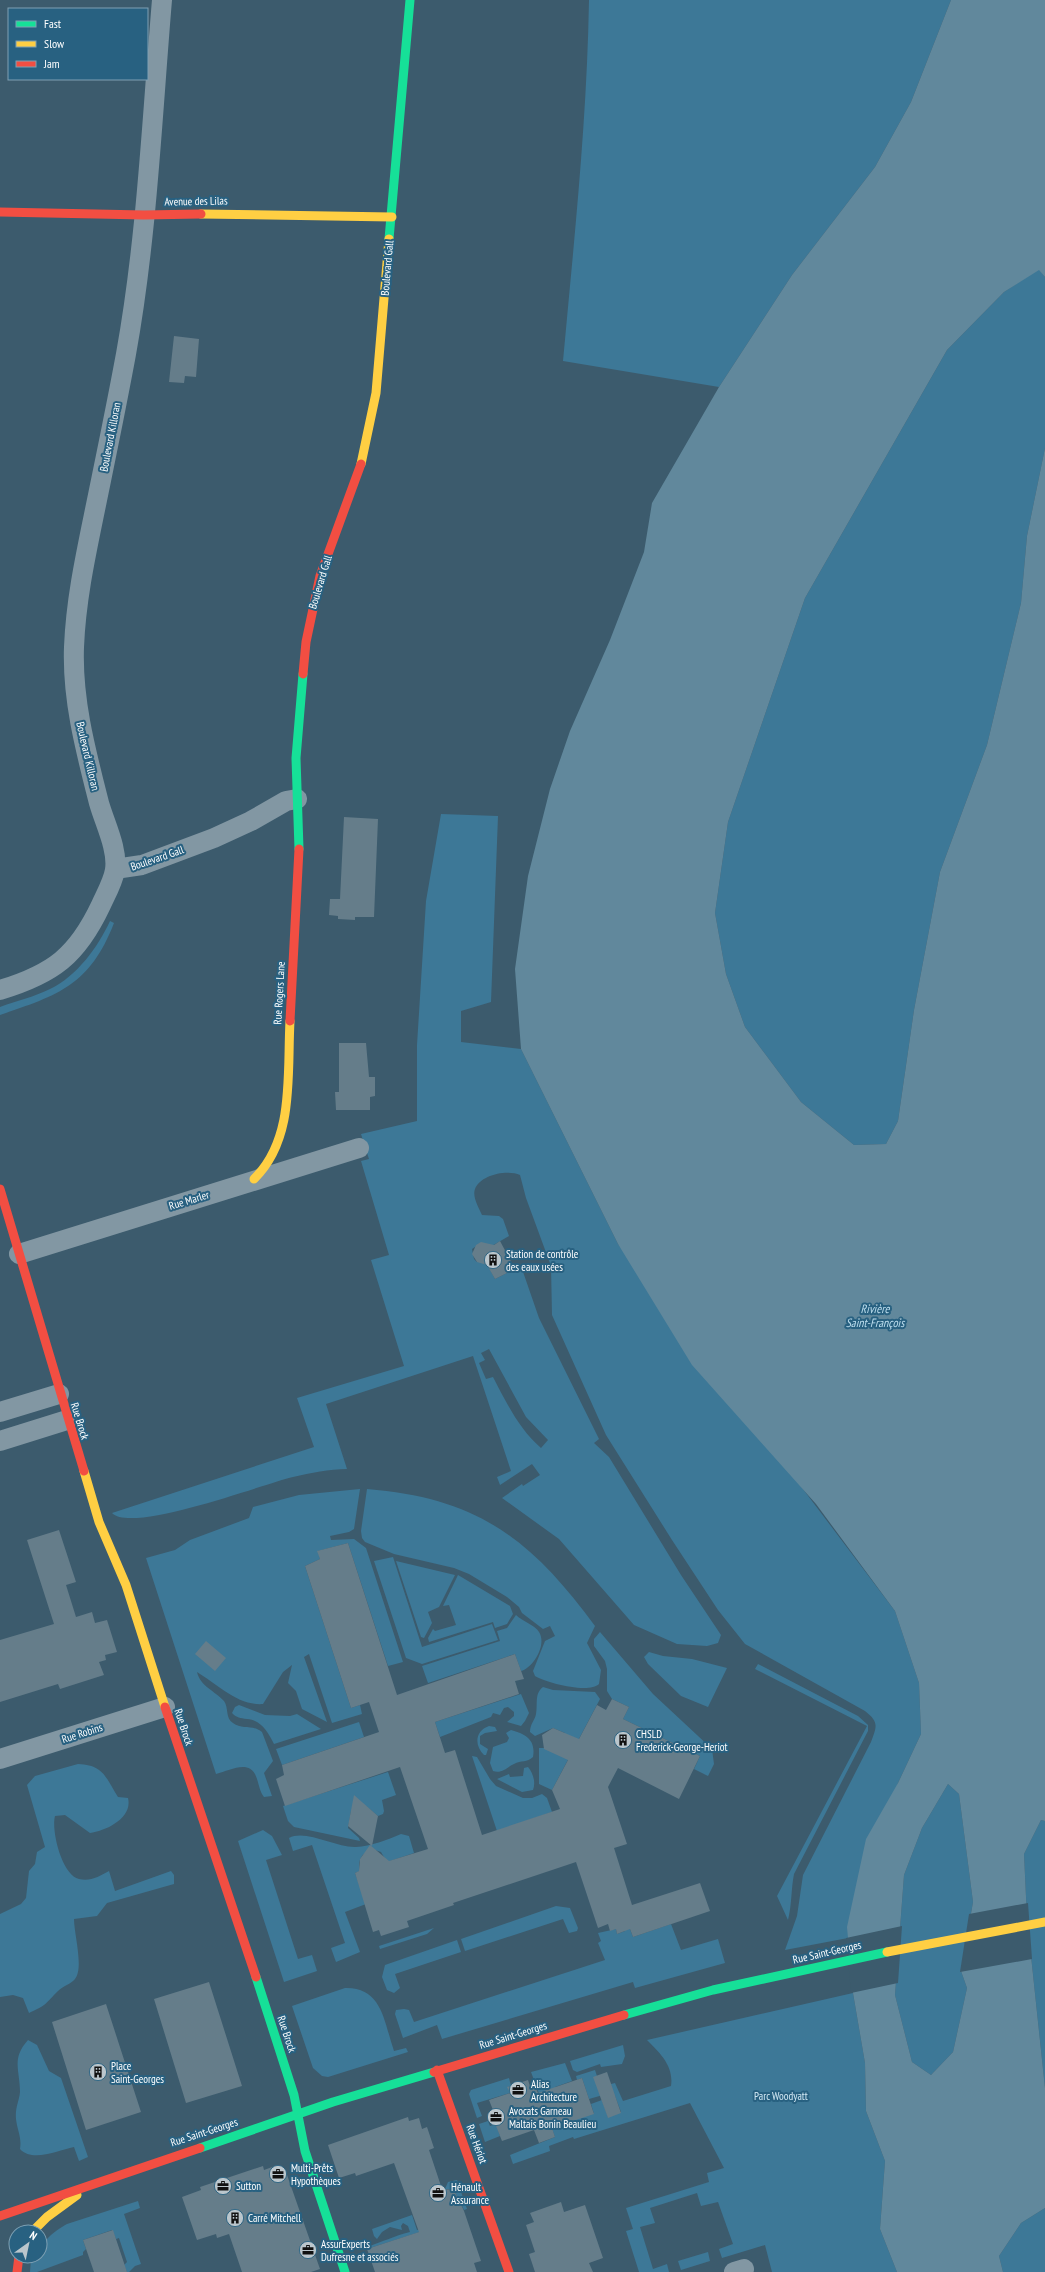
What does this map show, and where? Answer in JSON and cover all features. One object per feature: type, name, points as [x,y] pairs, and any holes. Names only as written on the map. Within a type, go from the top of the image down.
[{"type":"street","name":"Boulevard Killoran","points":[[115,869],[112,847],[81,728],[77,701],[74,650],[75,621],[83,565],[113,426],[132,321],[144,215],[162,0]]},
{"type":"street","name":"Boulevard Gall","points":[[0,990],[33,980],[64,960],[86,933],[97,915],[115,869],[142,865],[214,838],[251,821],[286,801],[297,799],[296,758],[308,623],[320,576],[359,472],[368,438],[376,393],[410,0]]},
{"type":"street","name":"Avenue des Lilas","points":[[0,212],[144,215],[245,213],[392,217]]},
{"type":"street","name":"Rue Rogers Lane","points":[[254,1180],[267,1168],[274,1158],[279,1145],[285,1117],[299,840],[297,799]]},
{"type":"street","name":"Rue Marler","points":[[19,1254],[359,1148]]},
{"type":"street","name":"Rue Brock","points":[[0,1189],[59,1394],[99,1522],[126,1585],[165,1707],[267,2010],[294,2095],[305,2151],[345,2272]]},
{"type":"street","points":[[0,1412],[59,1394]]},
{"type":"street","points":[[0,1441],[67,1420]]},
{"type":"street","name":"Rue Robins","points":[[0,1759],[165,1707]]},
{"type":"street","name":"Rue Saint-Georges","points":[[0,2216],[94,2182],[298,2113],[590,2024],[713,1990],[859,1957],[1045,1922]]},
{"type":"street","name":"Rue Hériot","points":[[437,2070],[509,2272]]},
{"type":"street","points":[[40,2224],[47,2217],[94,2182]]},
{"type":"green space","points":[[589,0],[951,0],[911,102],[875,167],[792,275],[719,387],[563,361],[583,136]]},
{"type":"green space","points":[[1039,269],[1045,277],[1045,448],[1027,536],[1021,603],[987,745],[940,872],[914,1010],[898,1121],[886,1144],[854,1145],[801,1102],[745,1027],[726,974],[715,913],[728,822],[805,598],[947,350],[1004,292]]},
{"type":"green space","points":[[441,814],[498,816],[491,1002],[461,1011],[461,1042],[521,1049],[618,1244],[895,1611],[919,1683],[921,1734],[898,1783],[848,1938],[785,1950],[797,1916],[803,1875],[871,1742],[875,1732],[875,1721],[865,1711],[745,1644],[718,1610],[672,1540],[606,1435],[552,1315],[551,1266],[526,1198],[520,1175],[515,1173],[494,1174],[482,1180],[475,1189],[475,1199],[482,1215],[499,1216],[503,1219],[509,1236],[490,1247],[481,1243],[472,1249],[474,1259],[477,1262],[486,1262],[495,1279],[521,1266],[539,1318],[599,1439],[594,1443],[609,1457],[681,1575],[721,1635],[718,1643],[707,1646],[677,1644],[634,1625],[559,1539],[502,1498],[522,1484],[523,1486],[540,1475],[532,1464],[500,1485],[497,1477],[511,1471],[473,1356],[326,1404],[347,1469],[327,1470],[293,1477],[199,1506],[170,1513],[124,1518],[112,1513],[314,1447],[297,1398],[404,1366],[371,1260],[389,1255],[361,1161],[369,1159],[361,1134],[417,1121],[417,1045],[426,901]],"holes":[[[489,1349],[526,1417],[548,1440],[541,1448],[533,1441],[520,1424],[493,1377],[486,1379],[479,1363],[485,1360],[481,1353]]]},
{"type":"green space","points":[[110,921],[114,923],[105,944],[83,974],[70,985],[56,993],[39,1001],[0,1015],[0,1007],[44,992],[69,977],[93,951]]},
{"type":"green space","points":[[360,1489],[354,1529],[349,1532],[330,1536],[331,1540],[354,1539],[366,1548],[403,1662],[388,1666],[348,1543],[318,1551],[320,1559],[305,1566],[351,1708],[360,1705],[362,1714],[332,1723],[309,1654],[304,1657],[327,1722],[302,1709],[296,1691],[288,1683],[292,1665],[283,1672],[263,1704],[245,1702],[236,1698],[197,1672],[204,1685],[224,1701],[231,1721],[236,1725],[255,1728],[262,1732],[273,1761],[264,1773],[272,1796],[264,1797],[254,1773],[250,1769],[240,1767],[216,1774],[146,1558],[175,1550],[190,1540],[249,1518],[253,1507],[299,1495]]},
{"type":"green space","points":[[367,1489],[406,1494],[440,1502],[471,1513],[499,1528],[524,1547],[548,1569],[595,1626],[587,1643],[601,1670],[599,1684],[594,1687],[578,1688],[549,1682],[535,1676],[533,1671],[545,1641],[555,1636],[550,1626],[543,1629],[522,1613],[519,1607],[507,1597],[469,1574],[454,1568],[394,1554],[365,1542],[362,1538],[361,1531]]},
{"type":"green space","points":[[393,1557],[422,1647],[492,1624],[498,1640],[422,1664],[406,1658],[374,1561]]},
{"type":"green space","points":[[396,1561],[455,1575],[439,1607],[428,1612],[432,1623],[424,1638],[421,1637]]},
{"type":"green space","points":[[458,1575],[510,1606],[513,1614],[507,1624],[495,1628],[493,1622],[429,1642],[428,1638],[433,1629],[435,1631],[456,1625],[449,1605],[443,1606]]},
{"type":"green space","points":[[516,1615],[535,1627],[541,1637],[538,1654],[535,1660],[526,1669],[521,1671],[515,1654],[428,1683],[422,1666],[500,1641],[497,1631],[507,1628]]},
{"type":"green space","points":[[600,1632],[653,1694],[712,1749],[714,1764],[708,1776],[694,1769],[700,1756],[623,1719],[629,1707],[612,1699],[607,1691],[607,1669],[605,1661],[594,1646],[594,1639]]},
{"type":"green space","points":[[649,1652],[663,1656],[692,1659],[727,1668],[708,1707],[681,1696],[648,1664],[644,1657]]},
{"type":"green space","points":[[758,1664],[858,1716],[868,1725],[868,1731],[794,1874],[788,1920],[777,1896],[867,1726],[755,1669]]},
{"type":"green space","points":[[543,1687],[553,1690],[595,1692],[600,1699],[552,1790],[539,1784],[539,1748],[544,1748],[565,1733],[553,1728],[535,1736],[530,1732],[536,1714],[537,1696]]},
{"type":"green space","points":[[521,1694],[529,1713],[521,1726],[507,1722],[514,1716],[514,1712],[508,1707],[504,1708],[500,1715],[493,1713],[491,1717],[440,1737],[435,1722]]},
{"type":"green space","points":[[239,1705],[265,1715],[290,1716],[297,1714],[321,1729],[274,1744],[267,1731],[260,1724],[252,1720],[239,1718],[232,1713],[235,1707]]},
{"type":"green space","points":[[359,1722],[364,1737],[282,1765],[276,1749]]},
{"type":"green space","points":[[489,1726],[495,1727],[497,1731],[485,1733],[480,1736],[480,1744],[488,1749],[486,1755],[484,1755],[477,1743],[481,1731]]},
{"type":"green space","points":[[511,1730],[529,1739],[533,1746],[533,1757],[502,1771],[493,1771],[490,1763],[493,1747],[507,1742],[509,1738],[506,1733]]},
{"type":"green space","points":[[472,1756],[477,1757],[496,1786],[523,1798],[532,1798],[542,1794],[547,1798],[552,1812],[497,1831]]},
{"type":"green space","points":[[78,1764],[94,1767],[99,1770],[107,1778],[118,1797],[128,1798],[128,1805],[126,1812],[117,1822],[103,1830],[90,1833],[65,1815],[55,1816],[54,1823],[56,1841],[59,1852],[68,1870],[73,1876],[83,1880],[95,1878],[109,1871],[115,1891],[171,1871],[174,1875],[174,1884],[107,1903],[97,1916],[74,1919],[79,1959],[78,1974],[73,1981],[60,1989],[45,2004],[29,2013],[23,1998],[13,1995],[0,1997],[0,1914],[21,1904],[26,1898],[29,1871],[35,1864],[37,1852],[45,1847],[27,1785],[35,1776]]},
{"type":"green space","points":[[528,1767],[534,1778],[533,1790],[522,1792],[497,1779],[509,1774],[510,1777],[523,1776],[524,1768]]},
{"type":"green space","points":[[388,1772],[396,1795],[382,1800],[384,1811],[383,1814],[378,1816],[366,1806],[351,1811],[348,1828],[359,1838],[360,1841],[294,1827],[288,1821],[283,1806]]},
{"type":"green space","points":[[948,1784],[959,1794],[973,1902],[961,1971],[967,1988],[953,2052],[931,2075],[912,2062],[895,1995],[904,1875],[922,1828]]},
{"type":"green space","points":[[1041,1820],[1045,1821],[1045,2088],[1027,1918],[1024,1854]]},
{"type":"green space","points":[[263,1830],[272,1836],[282,1855],[266,1860],[298,1959],[312,1955],[317,1971],[284,1982],[238,1841]]},
{"type":"green space","points":[[401,1834],[409,1836],[414,1853],[387,1862],[381,1852],[372,1849],[361,1857],[359,1863],[360,1871],[355,1873],[366,1904],[345,1912],[360,1952],[336,1962],[331,1948],[345,1943],[312,1845],[293,1851],[289,1838],[296,1836],[312,1837],[339,1845],[356,1847],[379,1842]]},
{"type":"green space","points":[[556,1906],[570,1908],[578,1928],[577,1931],[569,1933],[563,1919],[465,1951],[461,1939]]},
{"type":"green space","points":[[628,1924],[633,1937],[671,1924],[681,1950],[718,1939],[725,1963],[635,1988],[633,1982],[442,2039],[437,2025],[403,2038],[395,2014],[396,2010],[409,2010],[414,2022],[605,1960],[598,1943],[601,1941],[598,1933],[616,1929],[617,1934],[625,1931],[623,1926]]},
{"type":"green space","points":[[434,1928],[427,1934],[380,1949],[379,1946]]},
{"type":"green space","points":[[457,1940],[461,1952],[395,1974],[400,1988],[394,1993],[387,1990],[382,1977],[385,1965]]},
{"type":"green space","points":[[345,1988],[358,1989],[367,1993],[375,2000],[384,2018],[394,2051],[406,2048],[408,2052],[328,2077],[322,2076],[313,2068],[292,2006]]},
{"type":"green space","name":"Parc Woodyatt","points":[[853,1993],[865,2063],[866,2111],[885,2161],[880,2229],[897,2272],[772,2272],[765,2245],[722,2258],[719,2249],[733,2244],[718,2202],[701,2206],[697,2193],[650,2208],[655,2223],[640,2227],[653,2269],[667,2264],[669,2272],[639,2272],[626,2231],[633,2229],[626,2208],[709,2182],[707,2173],[724,2168],[690,2103],[574,2139],[573,2137],[549,2146],[550,2151],[513,2164],[510,2155],[555,2137],[531,2072],[565,2063],[572,2081],[555,2087],[594,2114],[591,2104],[602,2100],[608,2117],[621,2112],[615,2096],[607,2085],[615,2083],[623,2101],[671,2086],[670,2072],[665,2060],[647,2040]]},
{"type":"green space","points":[[28,2040],[37,2045],[49,2071],[61,2078],[88,2157],[79,2161],[74,2147],[39,2155],[25,2153],[20,2149],[16,2115],[20,2092],[18,2059]]},
{"type":"green space","points":[[623,2045],[625,2056],[622,2064],[601,2067],[600,2064],[577,2072],[573,2070],[570,2061]]},
{"type":"green space","points":[[595,2070],[603,2095],[589,2099],[582,2078],[577,2080],[576,2076]]},
{"type":"green space","points":[[509,2078],[511,2086],[508,2087],[510,2093],[477,2103],[482,2116],[477,2118],[469,2094],[471,2090]]},
{"type":"green space","points":[[488,2121],[490,2126],[496,2124],[500,2136],[485,2142],[479,2124]]},
{"type":"green space","points":[[457,2180],[467,2209],[464,2210],[454,2190],[445,2189],[448,2182]]},
{"type":"green space","points":[[138,2201],[140,2208],[124,2214],[141,2264],[135,2266],[127,2272],[124,2265],[127,2262],[119,2238],[116,2239],[112,2230],[83,2240],[86,2249],[83,2252],[83,2255],[37,2272],[30,2272],[31,2264],[48,2264],[48,2238],[67,2224]]},
{"type":"green space","points":[[1045,2208],[1045,2272],[1003,2272],[999,2256],[1021,2223]]},
{"type":"green space","points":[[412,2215],[417,2230],[428,2226],[429,2229],[367,2249],[367,2247],[410,2232],[408,2226],[403,2223],[401,2226],[402,2230],[390,2227],[382,2232],[377,2239],[374,2236],[372,2229]]},
{"type":"green space","points":[[708,2252],[710,2261],[681,2270],[678,2261]]},
{"type":"water","name":"Rivière Saint-François","points":[[951,0],[1045,0],[1045,277],[1039,270],[1004,292],[947,350],[805,598],[728,822],[715,913],[726,974],[745,1027],[801,1102],[854,1145],[886,1144],[898,1121],[914,1010],[940,872],[987,745],[1021,603],[1027,536],[1045,448],[1045,1821],[1041,1820],[1024,1854],[1027,1918],[1045,2088],[1045,2208],[1021,2223],[999,2256],[1003,2272],[897,2272],[880,2229],[885,2161],[866,2111],[865,2063],[853,1993],[847,1927],[866,1839],[898,1783],[921,1734],[919,1683],[895,1611],[816,1504],[692,1365],[618,1244],[521,1049],[515,969],[528,876],[550,789],[570,731],[610,640],[644,552],[652,503],[719,387],[792,275],[875,167],[911,102]],"holes":[[[948,1784],[959,1794],[973,1902],[961,1971],[967,1988],[953,2052],[931,2075],[912,2062],[895,1995],[904,1875],[922,1828]]]},
{"type":"pier","points":[[1028,1903],[1032,1959],[960,1972],[969,1914]]},
{"type":"pier","points":[[902,1926],[898,1983],[851,1993],[846,1938]]},
{"type":"building","points":[[174,336],[199,339],[196,377],[185,376],[184,383],[169,382]]},
{"type":"building","points":[[344,817],[378,819],[374,917],[355,917],[355,920],[338,919],[338,916],[329,915],[330,899],[340,899]]},
{"type":"building","points":[[339,1043],[366,1043],[369,1077],[375,1077],[375,1096],[370,1097],[370,1110],[336,1110],[335,1092],[339,1092]]},
{"type":"building","name":"Station de contrôle des eaux usées","points":[[500,1241],[515,1269],[495,1279],[487,1265],[477,1262],[472,1254],[476,1245],[481,1242],[494,1245]]},
{"type":"building","points":[[59,1530],[76,1582],[66,1585],[76,1617],[92,1612],[95,1623],[107,1620],[117,1652],[105,1655],[106,1660],[99,1662],[104,1675],[60,1689],[58,1684],[0,1702],[0,1640],[54,1624],[27,1540]]},
{"type":"building","name":"CHSLD Frederick-George-Heriot","points":[[348,1543],[397,1695],[515,1654],[524,1679],[515,1681],[519,1694],[435,1722],[445,1753],[455,1750],[482,1835],[560,1809],[552,1790],[568,1760],[544,1749],[542,1735],[553,1728],[579,1739],[597,1705],[606,1710],[612,1699],[629,1707],[623,1719],[700,1756],[679,1799],[618,1768],[608,1787],[627,1844],[614,1848],[632,1905],[700,1883],[710,1911],[633,1937],[630,1929],[617,1934],[616,1929],[610,1931],[608,1924],[598,1928],[576,1862],[453,1903],[454,1905],[407,1921],[409,1927],[381,1936],[379,1930],[373,1932],[355,1873],[359,1871],[360,1859],[370,1845],[389,1861],[428,1849],[400,1767],[285,1806],[276,1779],[284,1775],[282,1765],[379,1732],[369,1702],[351,1708],[305,1566],[320,1559],[317,1551]]},
{"type":"building","points":[[206,1641],[226,1658],[215,1671],[195,1654]]},
{"type":"building","points":[[354,1795],[378,1816],[372,1846],[348,1826]]},
{"type":"building","name":"Place Saint-Georges","points":[[209,1982],[242,2086],[186,2103],[154,1999]]},
{"type":"building","name":"Place Saint-Georges","points":[[106,2004],[141,2112],[86,2130],[52,2022]]},
{"type":"building","points":[[607,2072],[621,2113],[608,2118],[593,2077]]},
{"type":"building","points":[[582,2078],[594,2114],[552,2128],[555,2137],[539,2143],[534,2130],[502,2141],[490,2111],[493,2110],[489,2100],[510,2093],[507,2087],[528,2080],[530,2086],[534,2084],[538,2093]]},
{"type":"building","points":[[408,2117],[409,2121],[419,2118],[422,2129],[427,2127],[434,2148],[429,2150],[442,2189],[454,2190],[464,2211],[481,2261],[474,2263],[477,2272],[375,2272],[367,2249],[419,2232],[394,2163],[356,2176],[355,2173],[339,2178],[328,2145]]},
{"type":"building","name":"Carré Mitchell","points":[[263,2166],[264,2170],[275,2166],[286,2172],[320,2269],[311,2272],[242,2272],[229,2234],[217,2238],[216,2234],[197,2240],[182,2197],[201,2190],[200,2187]]},
{"type":"building","points":[[561,2202],[564,2212],[585,2205],[603,2258],[589,2263],[593,2272],[535,2272],[529,2254],[535,2252],[526,2225],[534,2222],[530,2213]]},
{"type":"building","points":[[113,2230],[127,2272],[94,2272],[83,2240]]},
{"type":"traffic: fast","points":[[389,239],[410,0]]},
{"type":"traffic: fast","points":[[299,849],[296,758],[303,674]]},
{"type":"traffic: fast","points":[[624,2015],[713,1990],[887,1952]]},
{"type":"traffic: fast","points":[[256,1977],[294,2095],[305,2151],[345,2272]]},
{"type":"traffic: fast","points":[[200,2148],[333,2102],[434,2072]]},
{"type":"traffic: slow","points":[[201,214],[392,217]]},
{"type":"traffic: slow","points":[[361,464],[376,393],[389,239]]},
{"type":"traffic: slow","points":[[254,1179],[267,1163],[283,1126],[288,1084],[290,1021]]},
{"type":"traffic: slow","points":[[84,1471],[99,1522],[126,1585],[165,1707]]},
{"type":"traffic: slow","points":[[887,1952],[1045,1922]]},
{"type":"traffic: slow","points":[[40,2224],[77,2195]]},
{"type":"traffic: jam","points":[[0,212],[144,215],[201,214]]},
{"type":"traffic: jam","points":[[303,674],[306,642],[320,576],[361,464]]},
{"type":"traffic: jam","points":[[290,1021],[299,849]]},
{"type":"traffic: jam","points":[[0,1189],[84,1471]]},
{"type":"traffic: jam","points":[[165,1707],[256,1977]]},
{"type":"traffic: jam","points":[[434,2072],[624,2015]]},
{"type":"traffic: jam","points":[[437,2070],[509,2272]]},
{"type":"traffic: jam","points":[[0,2216],[200,2148]]},
{"type":"traffic: jam","points":[[17,2272],[18,2264]]},
{"type":"place","name":"Station de contrôle des eaux usées","points":[[493,1260]]},
{"type":"place","name":"CHSLD Frederick-George-Heriot","points":[[623,1740]]},
{"type":"place","name":"Place Saint-Georges","points":[[98,2072]]},
{"type":"place","name":"Alias Architecture","points":[[518,2090]]},
{"type":"place","name":"Avocats Garneau Maltais Bonin Beaulieu","points":[[496,2117]]},
{"type":"place","name":"Multi-Prêts Hypothèques","points":[[278,2174]]},
{"type":"place","name":"Sutton","points":[[223,2186]]},
{"type":"place","name":"Hénault Assurance","points":[[438,2193]]},
{"type":"place","name":"Carré Mitchell","points":[[235,2218]]},
{"type":"place","name":"AssurExperts Dufresne et associés","points":[[308,2250]]}]
